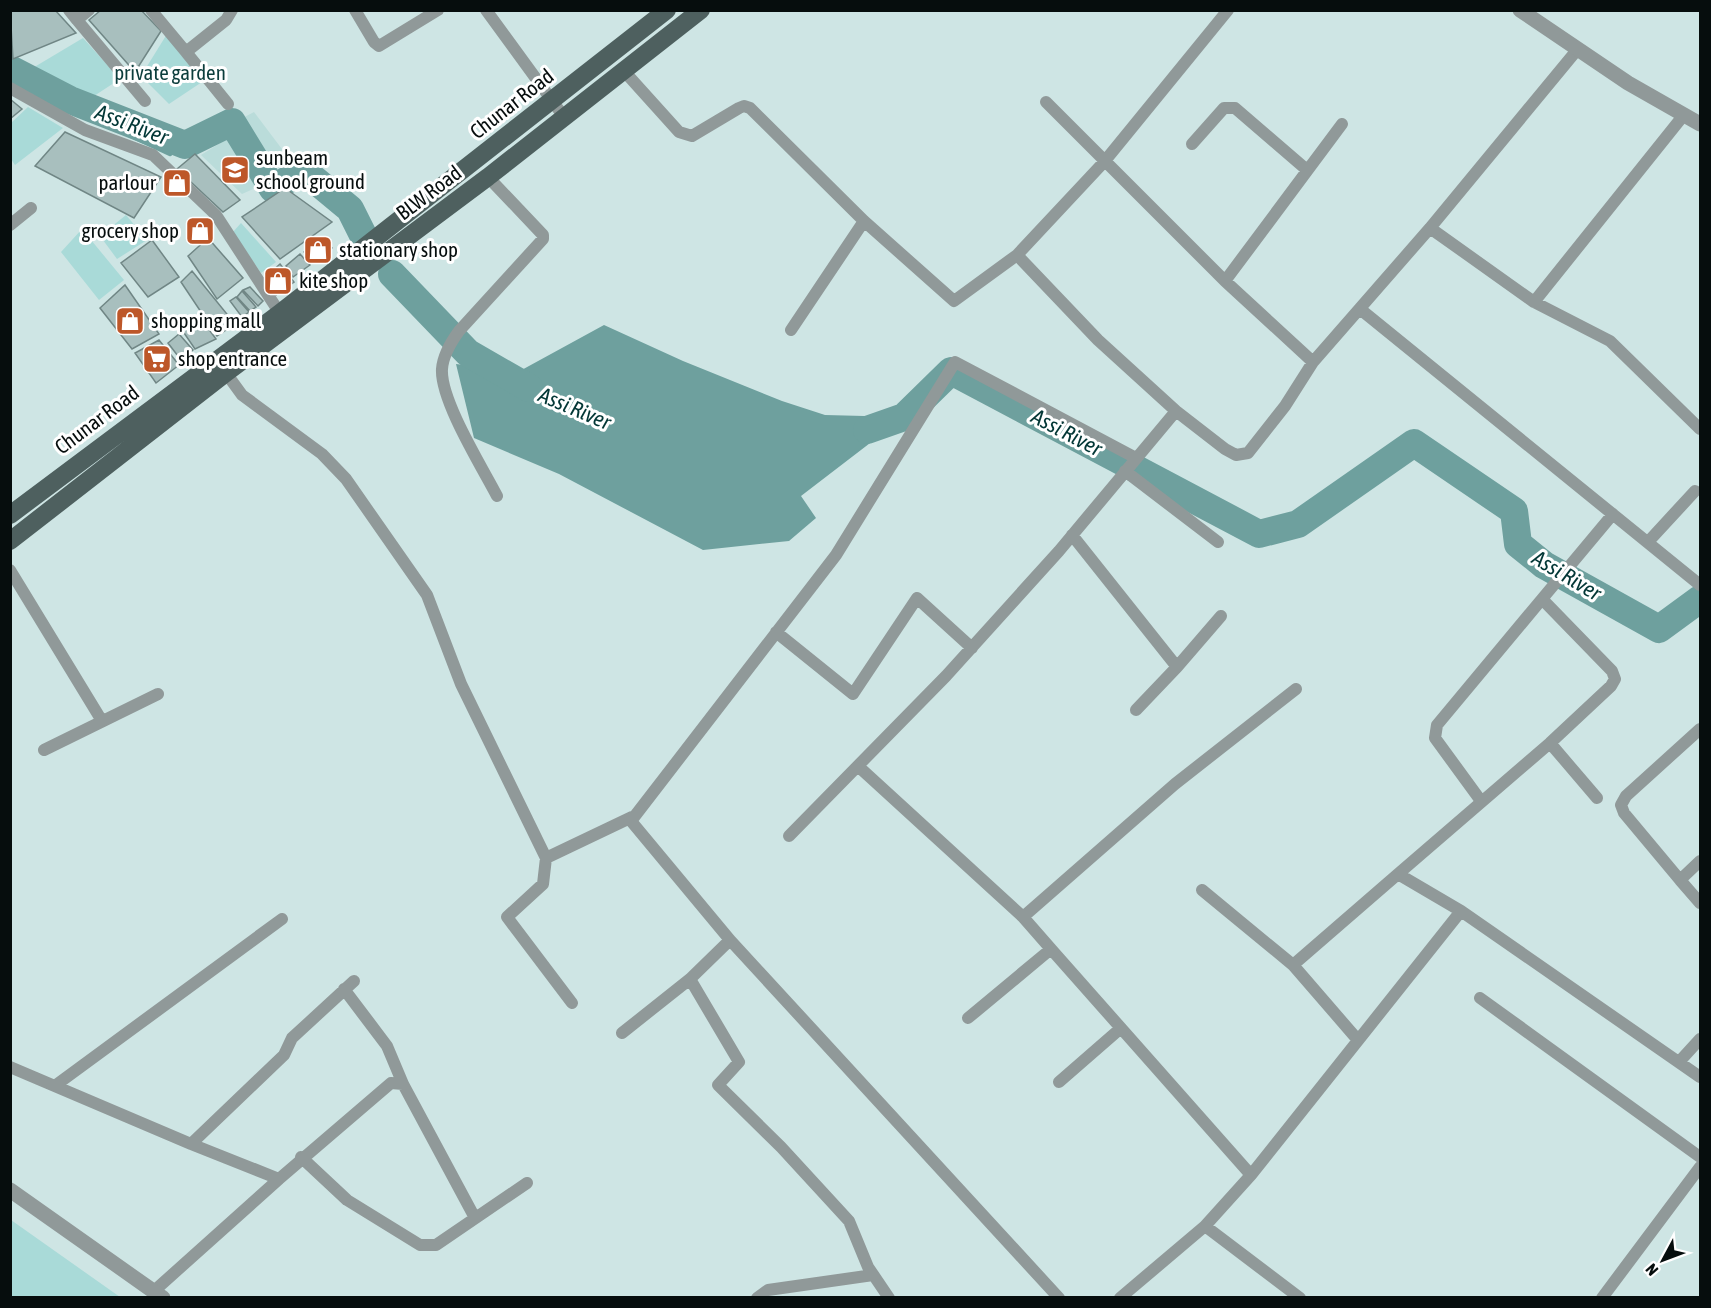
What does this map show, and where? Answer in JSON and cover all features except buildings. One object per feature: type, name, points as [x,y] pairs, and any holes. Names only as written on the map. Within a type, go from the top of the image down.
[{"type":"main road","name":"BLW Road","points":[[10,541],[226,373],[284,320],[393,249],[701,10]]},
{"type":"main road","name":"Chunar Road","points":[[10,515],[80,461],[284,320],[382,234],[665,11]]},
{"type":"main road","points":[[382,234],[393,249]]},
{"type":"main road","points":[[80,461],[91,477]]},
{"type":"street","points":[[89,10],[73,15],[145,100]]},
{"type":"street","points":[[151,10],[228,104]]},
{"type":"street","points":[[186,52],[226,20],[232,10]]},
{"type":"street","points":[[355,10],[374,42],[379,46],[438,10]]},
{"type":"street","points":[[486,10],[564,117]]},
{"type":"street","points":[[624,72],[679,132],[686,136],[692,136],[739,108],[744,106],[750,108],[864,221],[954,301],[1017,255],[1104,162],[1228,10]]},
{"type":"street","points":[[665,11],[680,27]]},
{"type":"street","points":[[1523,11],[1578,50],[1683,116],[1701,124]]},
{"type":"street","points":[[1017,255],[1098,340],[1176,411],[1225,449],[1236,455],[1248,453],[1285,406],[1313,362],[1430,228],[1578,50]]},
{"type":"street","points":[[10,88],[86,130],[153,155],[216,215],[284,320]]},
{"type":"street","points":[[1046,102],[1225,281],[1313,362]]},
{"type":"street","points":[[1192,144],[1224,108],[1235,108],[1307,170]]},
{"type":"street","points":[[1534,302],[1683,116]]},
{"type":"street","points":[[1225,281],[1342,124]]},
{"type":"street","points":[[488,177],[542,231],[543,239],[459,331],[451,343],[442,369],[447,392],[460,426],[497,496]]},
{"type":"street","points":[[10,225],[32,208]]},
{"type":"street","points":[[791,330],[864,221]]},
{"type":"street","points":[[1430,228],[1534,302],[1610,341],[1701,429]]},
{"type":"street","points":[[1360,309],[1701,585]]},
{"type":"street","points":[[546,858],[632,817],[836,555],[955,362],[1136,458]]},
{"type":"street","points":[[226,373],[242,395],[322,454],[346,480],[427,595],[461,684],[546,858],[543,884],[507,917],[572,1004]]},
{"type":"street","points":[[789,836],[859,767],[972,648],[1072,536],[1176,411]]},
{"type":"street","points":[[1125,471],[1218,542]]},
{"type":"street","points":[[1647,542],[1695,491]]},
{"type":"street","points":[[1481,801],[1435,738],[1434,731],[1613,514]]},
{"type":"street","points":[[1072,536],[1178,667]]},
{"type":"street","points":[[10,570],[102,721]]},
{"type":"street","points":[[776,632],[853,694],[917,598],[972,648]]},
{"type":"street","points":[[1293,966],[1550,743],[1615,679],[1612,671],[1542,599]]},
{"type":"street","points":[[1136,710],[1178,667],[1221,616]]},
{"type":"street","points":[[1023,917],[1175,784],[1296,689]]},
{"type":"street","points":[[44,750],[158,694]]},
{"type":"street","points":[[1701,729],[1626,796],[1621,805],[1624,813],[1701,903]]},
{"type":"street","points":[[1550,743],[1597,798]]},
{"type":"street","points":[[859,767],[1023,917],[1251,1175]]},
{"type":"street","points":[[632,817],[632,824],[730,940],[1059,1298]]},
{"type":"street","points":[[1680,880],[1701,861]]},
{"type":"street","points":[[1398,874],[1461,911],[1701,1077]]},
{"type":"street","points":[[1202,890],[1293,966],[1357,1039]]},
{"type":"street","points":[[1120,1298],[1205,1226],[1251,1175],[1461,911]]},
{"type":"street","points":[[56,1085],[282,920]]},
{"type":"street","points":[[622,1033],[690,979],[730,940]]},
{"type":"street","points":[[968,1018],[1051,949]]},
{"type":"street","points":[[690,979],[740,1062],[718,1085],[781,1146],[849,1221],[873,1275],[889,1298]]},
{"type":"street","points":[[191,1144],[284,1055],[292,1038],[354,981]]},
{"type":"street","points":[[344,989],[387,1046],[403,1084],[475,1218]]},
{"type":"street","points":[[1480,998],[1701,1156]]},
{"type":"street","points":[[1059,1082],[1121,1028]]},
{"type":"street","points":[[1679,1062],[1701,1039]]},
{"type":"street","points":[[10,1067],[279,1179]]},
{"type":"street","points":[[10,1190],[158,1294],[301,1157],[391,1083],[403,1084]]},
{"type":"street","points":[[301,1157],[347,1200],[420,1245],[436,1245],[527,1183]]},
{"type":"street","points":[[1602,1298],[1701,1167]]},
{"type":"street","points":[[1205,1226],[1300,1298]]},
{"type":"street","points":[[757,1298],[768,1290],[873,1275]]},
{"type":"shaded area","points":[[254,112],[291,161],[270,172],[235,122]]},
{"type":"shaded area","name":"sunbeam school ground","points":[[233,135],[262,185],[242,194],[201,155]]},
{"type":"green space","name":"private garden","points":[[167,34],[205,80],[169,104],[141,76]]},
{"type":"green space","points":[[83,38],[120,79],[91,98],[26,72]]},
{"type":"green space","points":[[28,107],[63,128],[15,165],[11,159],[11,123]]},
{"type":"green space","points":[[126,215],[147,240],[117,259],[100,236]]},
{"type":"green space","points":[[241,223],[276,262],[261,273],[233,232]]},
{"type":"green space","points":[[82,229],[124,280],[99,300],[61,252]]},
{"type":"green space","points":[[11,1220],[120,1297],[11,1297]]},
{"type":"water","points":[[604,325],[683,361],[782,401],[825,415],[904,417],[801,496],[816,518],[789,541],[703,550],[559,474],[474,438],[456,364],[518,372]]},
{"type":"waterway","name":"Assi River","points":[[10,69],[70,100],[185,145],[232,122],[273,189],[303,170],[350,209],[364,237]]},
{"type":"waterway","points":[[10,80],[170,154]]},
{"type":"waterway","name":"Assi River","points":[[392,274],[468,353],[529,388]]},
{"type":"waterway","name":"Assi River","points":[[867,430],[904,417],[951,371],[1259,534],[1298,524],[1414,443],[1514,511],[1518,544],[1544,565],[1659,629],[1700,599]]},
{"type":"place","name":"sunbeam school ground","points":[[235,170]]},
{"type":"place","name":"parlour","points":[[177,183]]},
{"type":"place","name":"grocery shop","points":[[200,231]]},
{"type":"place","name":"stationary shop","points":[[318,250]]},
{"type":"place","name":"kite shop","points":[[278,281]]},
{"type":"place","name":"shopping mall","points":[[130,321]]},
{"type":"place","name":"shop entrance","points":[[157,359]]}]
